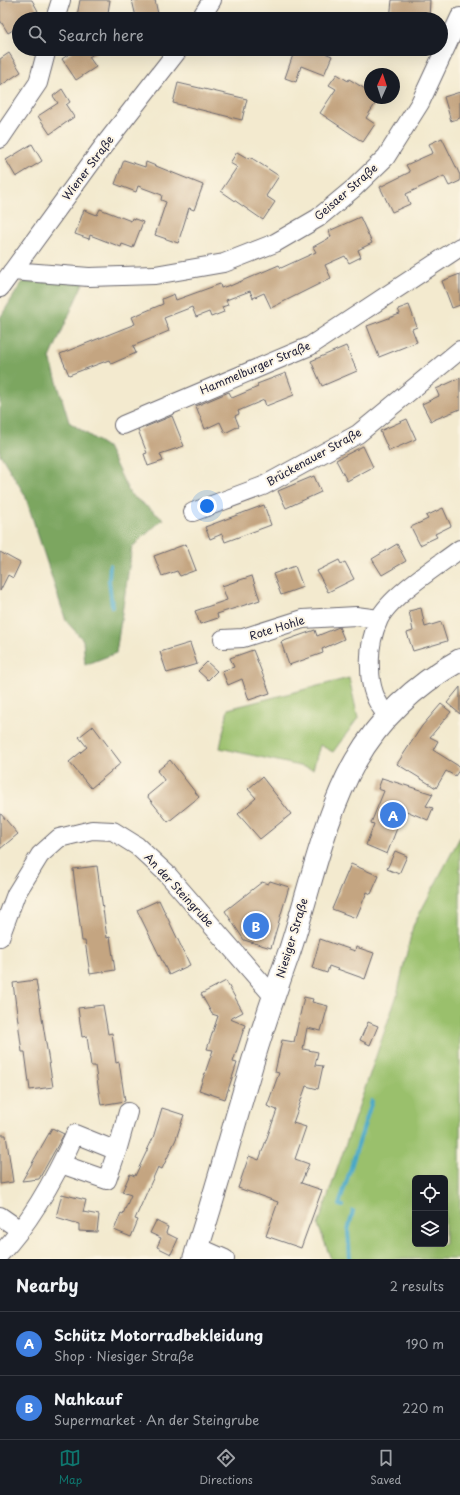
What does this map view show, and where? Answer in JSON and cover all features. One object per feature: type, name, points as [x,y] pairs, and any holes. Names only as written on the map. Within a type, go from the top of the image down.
[{"type":"main road","name":"Niesiger Straße","points":[[196,1253],[273,996],[290,948],[331,811],[352,766],[387,715],[425,683],[460,660]]},
{"type":"street","points":[[57,12],[61,0]]},
{"type":"street","points":[[204,12],[212,0]]},
{"type":"street","name":"Geisaer Straße","points":[[448,42],[460,16]]},
{"type":"street","points":[[0,139],[38,83],[45,56]]},
{"type":"street","name":"Wiener Straße","points":[[0,288],[102,148],[174,56]]},
{"type":"street","name":"Geisaer Straße","points":[[12,271],[89,277],[155,275],[224,263],[281,239],[318,218],[354,188],[386,157],[420,104],[442,56]]},
{"type":"street","name":"Hammelburger Straße","points":[[124,425],[310,346],[460,247]]},
{"type":"street","name":"Brückenauer Straße","points":[[193,512],[263,486],[358,434],[460,350]]},
{"type":"street","points":[[387,715],[380,708],[374,695],[370,673],[371,649],[374,632],[379,619],[393,602],[460,549]]},
{"type":"street","name":"Rote Hohle","points":[[223,639],[243,638],[303,619],[356,616],[379,619]]},
{"type":"street","name":"An der Steingrube","points":[[0,936],[16,894],[40,855],[59,838],[92,830],[113,831],[137,846],[167,874],[273,996]]},
{"type":"street","points":[[61,1164],[107,1180],[128,1112]]},
{"type":"street","points":[[0,1254],[20,1230],[61,1164],[75,1134],[117,1151]]},
{"type":"street","points":[[0,1216],[20,1230]]},
{"type":"street","points":[[196,1253],[225,1259]]},
{"type":"green space","points":[[84,281],[50,358],[69,422],[107,447],[130,494],[163,519],[132,547],[116,653],[85,665],[83,640],[66,621],[25,495],[0,454],[0,318],[22,282]]},
{"type":"green space","points":[[349,678],[358,718],[333,752],[320,745],[313,769],[220,748],[228,709]]},
{"type":"green space","points":[[460,837],[460,1259],[331,1259],[318,1225],[397,995],[413,926]]},
{"type":"building","points":[[0,0],[32,0],[38,11],[12,12],[12,31],[8,33],[0,20]]},
{"type":"building","points":[[80,0],[110,0],[108,12],[78,12]]},
{"type":"building","points":[[132,0],[155,0],[158,12],[135,12]]},
{"type":"building","points":[[392,0],[430,0],[429,12],[391,12]]},
{"type":"building","points":[[9,53],[21,72],[0,86],[0,59]]},
{"type":"building","points":[[66,56],[90,56],[89,57],[96,67],[76,80],[62,59]]},
{"type":"building","points":[[293,56],[332,56],[324,75],[301,66],[296,82],[285,78]]},
{"type":"building","points":[[337,74],[364,88],[364,104],[375,104],[366,118],[375,124],[363,142],[320,113],[336,89],[329,85]]},
{"type":"building","points":[[178,83],[247,99],[242,120],[173,103]]},
{"type":"building","points":[[62,89],[70,102],[66,105],[74,117],[50,134],[38,116],[58,103],[53,96]]},
{"type":"building","points":[[460,92],[460,118],[451,121],[444,97]]},
{"type":"building","points":[[442,138],[460,175],[460,181],[449,186],[444,176],[406,194],[410,204],[392,212],[380,187],[410,172],[406,165],[433,153],[429,144]]},
{"type":"building","points":[[32,144],[42,161],[16,177],[6,160]]},
{"type":"building","points":[[237,152],[249,159],[250,157],[279,176],[266,196],[275,202],[263,220],[221,191],[237,167],[230,163]]},
{"type":"building","points":[[124,160],[145,167],[146,162],[203,185],[194,210],[189,208],[178,243],[155,235],[166,202],[161,200],[162,195],[138,186],[136,192],[115,184]]},
{"type":"building","points":[[100,209],[131,221],[132,218],[143,222],[133,248],[122,244],[121,247],[90,235],[89,239],[75,234],[84,210],[97,215]]},
{"type":"building","points":[[360,217],[372,243],[358,250],[361,257],[349,263],[345,256],[325,265],[331,278],[271,308],[264,293],[253,298],[250,291],[226,300],[228,305],[222,307],[224,312],[211,317],[209,312],[196,317],[192,307],[164,318],[169,331],[133,346],[136,353],[111,364],[109,360],[69,375],[60,354],[135,324],[132,317],[163,304],[162,299],[174,294],[176,300],[220,284],[221,288],[230,286],[279,265],[281,268],[316,252],[313,247],[331,237],[329,231]]},
{"type":"building","points":[[460,274],[460,305],[452,308],[442,281]]},
{"type":"building","points":[[409,305],[417,327],[412,329],[417,342],[379,357],[367,326],[400,314],[398,309]]},
{"type":"building","points":[[346,346],[357,371],[322,386],[311,361]]},
{"type":"building","points":[[286,373],[294,395],[266,406],[264,400],[238,411],[239,414],[235,416],[239,426],[225,433],[220,422],[205,429],[196,406],[229,392],[232,398],[258,387],[257,384]]},
{"type":"building","points":[[460,378],[460,409],[431,421],[422,404],[439,396],[436,389]]},
{"type":"building","points":[[172,416],[184,446],[160,454],[163,461],[148,466],[144,454],[147,453],[138,430]]},
{"type":"building","points":[[407,419],[416,439],[389,451],[380,431]]},
{"type":"building","points":[[363,446],[373,467],[347,481],[336,460]]},
{"type":"building","points":[[314,476],[321,492],[286,508],[278,491]]},
{"type":"building","points":[[264,505],[271,525],[225,542],[222,534],[210,539],[205,527]]},
{"type":"building","points":[[443,508],[451,526],[435,534],[437,537],[420,545],[411,527],[428,519],[426,516]]},
{"type":"building","points":[[186,544],[196,570],[180,576],[177,571],[162,576],[154,556]]},
{"type":"building","points":[[397,544],[406,561],[382,575],[372,559]]},
{"type":"building","points":[[0,552],[20,563],[13,578],[8,575],[0,591]]},
{"type":"building","points":[[339,560],[341,564],[345,562],[354,579],[328,592],[317,571]]},
{"type":"building","points":[[295,566],[303,587],[281,595],[273,574]]},
{"type":"building","points":[[252,576],[260,600],[217,614],[218,618],[200,624],[195,611],[227,600],[222,586]]},
{"type":"building","points":[[421,608],[425,627],[441,622],[447,641],[413,651],[407,633],[413,631],[409,611]]},
{"type":"building","points":[[339,627],[344,639],[322,649],[323,653],[289,665],[281,642],[315,630],[317,636]]},
{"type":"building","points":[[190,643],[197,664],[167,673],[160,652]]},
{"type":"building","points":[[253,650],[270,693],[249,700],[242,679],[228,685],[222,671],[234,667],[230,658]]},
{"type":"building","points":[[207,662],[217,671],[208,680],[198,671]]},
{"type":"building","points":[[460,687],[460,714],[447,703]]},
{"type":"building","points":[[441,704],[451,712],[430,737],[438,741],[433,750],[460,767],[460,769],[455,776],[446,771],[436,788],[397,764],[422,726]]},
{"type":"building","points":[[93,726],[121,763],[91,788],[69,762],[87,747],[79,737]]},
{"type":"building","points":[[170,760],[199,797],[168,822],[147,796],[165,781],[157,771]]},
{"type":"building","points":[[262,777],[291,814],[260,839],[238,814],[256,798],[248,789]]},
{"type":"building","points":[[382,778],[433,794],[426,806],[433,808],[428,820],[404,810],[387,854],[366,845],[374,824],[371,823],[384,791],[378,789]]},
{"type":"building","points":[[0,813],[18,834],[0,849]]},
{"type":"building","points":[[395,851],[407,856],[399,874],[387,869]]},
{"type":"building","points":[[351,864],[379,876],[371,894],[367,892],[356,918],[332,909]]},
{"type":"building","points":[[97,866],[107,938],[110,937],[115,970],[90,974],[85,941],[82,941],[73,869]]},
{"type":"building","points":[[270,881],[289,887],[271,948],[244,940],[225,911],[262,882],[268,884]]},
{"type":"building","points":[[159,900],[190,965],[169,975],[137,910]]},
{"type":"building","points":[[320,939],[355,951],[356,947],[374,953],[365,979],[329,966],[327,973],[312,968]]},
{"type":"building","points":[[36,980],[53,1087],[30,1090],[25,1052],[22,1052],[13,983]]},
{"type":"building","points":[[226,981],[243,1012],[230,1019],[245,1025],[233,1062],[237,1063],[225,1099],[199,1090],[213,1050],[207,1049],[218,1016],[212,1014],[201,994]]},
{"type":"building","points":[[304,997],[313,999],[312,1002],[328,1006],[321,1031],[307,1028],[303,1049],[318,1052],[315,1065],[323,1066],[318,1089],[306,1086],[293,1123],[306,1127],[295,1159],[309,1164],[301,1183],[322,1190],[301,1248],[266,1236],[278,1202],[238,1188],[249,1156],[259,1160],[277,1110],[267,1106],[279,1073],[275,1072],[282,1040],[294,1042]]},
{"type":"building","points":[[103,1005],[108,1034],[112,1033],[116,1063],[119,1062],[125,1101],[101,1105],[95,1066],[91,1066],[87,1036],[82,1037],[78,1008]]},
{"type":"building","points":[[368,1022],[378,1026],[370,1045],[360,1040]]},
{"type":"building","points":[[162,1108],[184,1115],[176,1139],[162,1169],[158,1167],[135,1219],[138,1220],[131,1237],[114,1230],[131,1195],[122,1192],[130,1174],[135,1176],[153,1138]]},
{"type":"building","points":[[52,1128],[64,1134],[39,1179],[22,1181]]},
{"type":"building","points":[[0,1135],[6,1135],[13,1182],[0,1184]]},
{"type":"building","points":[[62,1194],[86,1200],[83,1212],[99,1215],[97,1232],[79,1231],[79,1224],[56,1217]]},
{"type":"building","points":[[156,1221],[168,1227],[166,1233],[178,1239],[171,1254],[157,1247],[161,1238],[150,1233]]},
{"type":"waterway","points":[[110,565],[109,580],[112,607]]},
{"type":"waterway","points":[[343,1206],[339,1205],[372,1101]]},
{"type":"waterway","points":[[350,1259],[348,1231],[353,1211]]},
{"type":"place","name":"Schütz Motorradbekleidung","points":[[393,815]]},
{"type":"place","name":"Nahkauf","points":[[256,926]]}]
